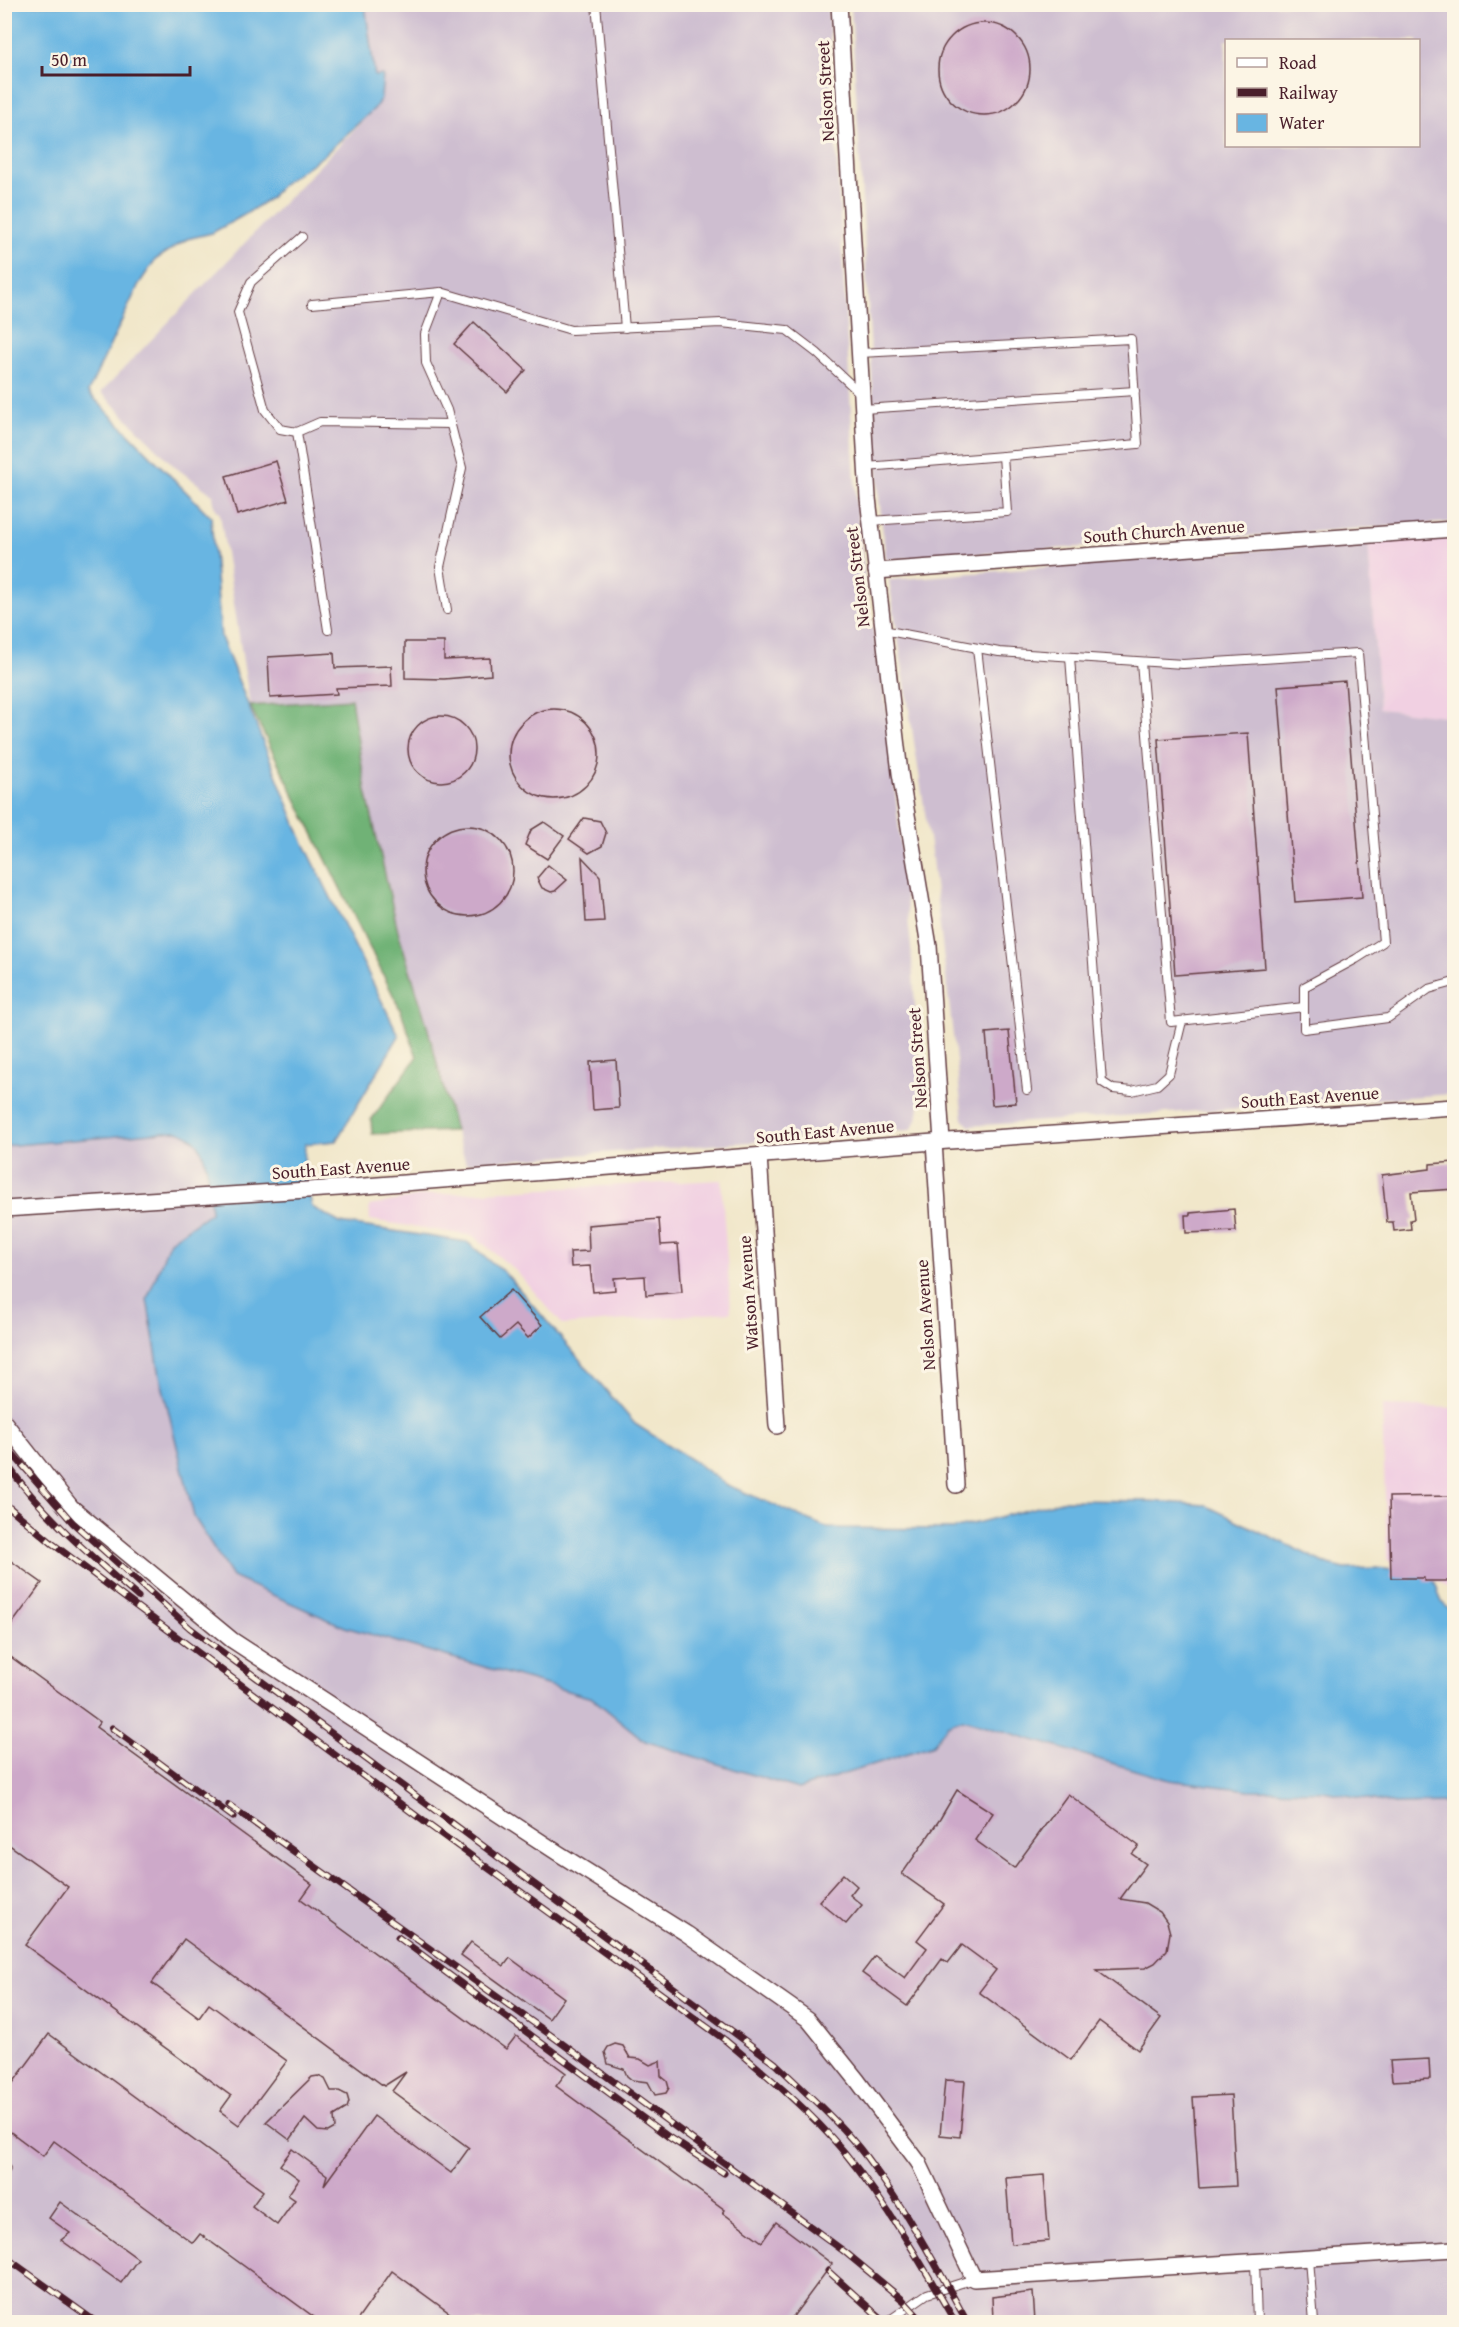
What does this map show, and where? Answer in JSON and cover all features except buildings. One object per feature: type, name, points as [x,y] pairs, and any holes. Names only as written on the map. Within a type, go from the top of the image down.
[{"type":"street","name":"Nelson Street","points":[[839,4],[870,521],[900,773],[929,946],[938,1142]]},
{"type":"street","name":"South Church Avenue","points":[[876,571],[1455,529]]},
{"type":"street","name":"South East Avenue","points":[[4,1209],[339,1188],[938,1142],[1455,1107]]},
{"type":"street","name":"Nelson Avenue","points":[[938,1142],[956,1485]]},
{"type":"street","name":"Watson Avenue","points":[[759,1156],[777,1426]]},
{"type":"street","points":[[4,1422],[71,1507],[232,1640],[558,1853],[687,1934],[808,2019],[919,2163],[974,2279],[1455,2249]]},
{"type":"lane","points":[[596,4],[625,328]]},
{"type":"lane","points":[[302,237],[251,282],[238,312],[265,410],[280,429],[297,432],[320,422],[451,424]]},
{"type":"lane","points":[[441,292],[425,334],[426,363],[447,410],[462,468],[440,567],[447,610]]},
{"type":"lane","points":[[312,304],[441,292],[571,330],[721,323],[787,330],[817,353],[862,402],[1135,391]]},
{"type":"lane","points":[[860,353],[1131,339],[1138,444],[866,467]]},
{"type":"lane","points":[[297,432],[328,630]]},
{"type":"lane","points":[[870,521],[1007,512],[1003,456]]},
{"type":"lane","points":[[883,630],[999,652],[1141,662],[1183,664],[1358,653],[1383,942],[1304,987],[1304,1029],[1388,1018],[1429,989],[1455,982]]},
{"type":"lane","points":[[976,648],[1027,1090]]},
{"type":"lane","points":[[1070,657],[1102,1082],[1113,1089],[1132,1091],[1157,1085],[1169,1074],[1182,1021]]},
{"type":"lane","points":[[1141,662],[1171,1022],[1304,1007]]},
{"type":"lane","points":[[1310,2259],[1314,2322]]},
{"type":"lane","points":[[1255,2262],[1257,2322]]},
{"type":"lane","points":[[887,2322],[927,2294],[974,2279]]},
{"type":"shaded area","points":[[365,5],[828,5],[856,499],[865,582],[887,711],[911,947],[921,1093],[917,1120],[911,1130],[466,1163],[398,931],[366,791],[351,699],[250,706],[220,514],[214,506],[213,495],[175,467],[101,392],[375,108],[382,75],[375,76]]},
{"type":"shaded area","points":[[851,5],[1454,5],[1454,522],[886,560],[879,497]]},
{"type":"shaded area","points":[[1454,537],[1454,717],[1379,709],[1368,541]]},
{"type":"shaded area","points":[[1368,541],[1379,709],[1454,717],[1454,1094],[969,1126],[963,1119],[931,851],[889,580]]},
{"type":"shaded area","points":[[175,1131],[187,1133],[195,1138],[203,1150],[211,1212],[170,1241],[147,1299],[160,1376],[194,1517],[232,1577],[345,1627],[592,1698],[645,1741],[798,1789],[937,1741],[947,1725],[963,1719],[1169,1780],[1323,1791],[1355,1798],[1454,1803],[1454,2322],[5,2322],[5,1146]]},
{"type":"shaded area","points":[[721,1180],[731,1312],[563,1325],[515,1270],[474,1236],[370,1220],[369,1206],[425,1195]]},
{"type":"shaded area","points":[[1382,1406],[1454,1408],[1454,1593],[1422,1568],[1387,1560]]},
{"type":"green space","points":[[351,699],[366,791],[398,931],[426,1022],[455,1131],[372,1134],[371,1120],[417,1057],[401,1011],[250,706]]},
{"type":"water","points":[[5,5],[365,5],[375,76],[383,75],[381,98],[375,108],[323,156],[285,182],[269,199],[244,215],[212,233],[187,239],[155,260],[139,284],[88,392],[211,517],[221,637],[302,839],[399,1036],[336,1141],[305,1144],[304,1167],[312,1207],[340,1223],[467,1242],[507,1275],[635,1424],[725,1484],[828,1528],[953,1529],[1065,1500],[1151,1501],[1205,1505],[1329,1565],[1345,1569],[1377,1568],[1430,1575],[1443,1604],[1454,1613],[1454,1803],[1395,1804],[1323,1791],[1249,1790],[1169,1780],[963,1719],[947,1725],[933,1745],[798,1789],[645,1741],[592,1698],[345,1627],[232,1577],[194,1517],[160,1376],[147,1299],[170,1241],[211,1212],[208,1174],[202,1151],[187,1135],[175,1131],[5,1146]]},
{"type":"railway","points":[[4,1444],[73,1523],[190,1628],[775,2063],[835,2120],[867,2158],[908,2218],[967,2322]]},
{"type":"railway","points":[[4,1460],[50,1516],[84,1550],[138,1597]]},
{"type":"railway","points":[[4,1503],[53,1544],[426,1823],[725,2040],[757,2067],[817,2123],[861,2173],[904,2236],[955,2322]]},
{"type":"railway","points":[[112,1728],[233,1817]]},
{"type":"railway","points":[[229,1805],[552,2036],[845,2252],[903,2300],[923,2322]]},
{"type":"railway","points":[[398,1937],[670,2138],[724,2173]]},
{"type":"railway","points":[[4,2256],[96,2322]]},
{"type":"railway","points":[[828,2271],[885,2322]]}]
